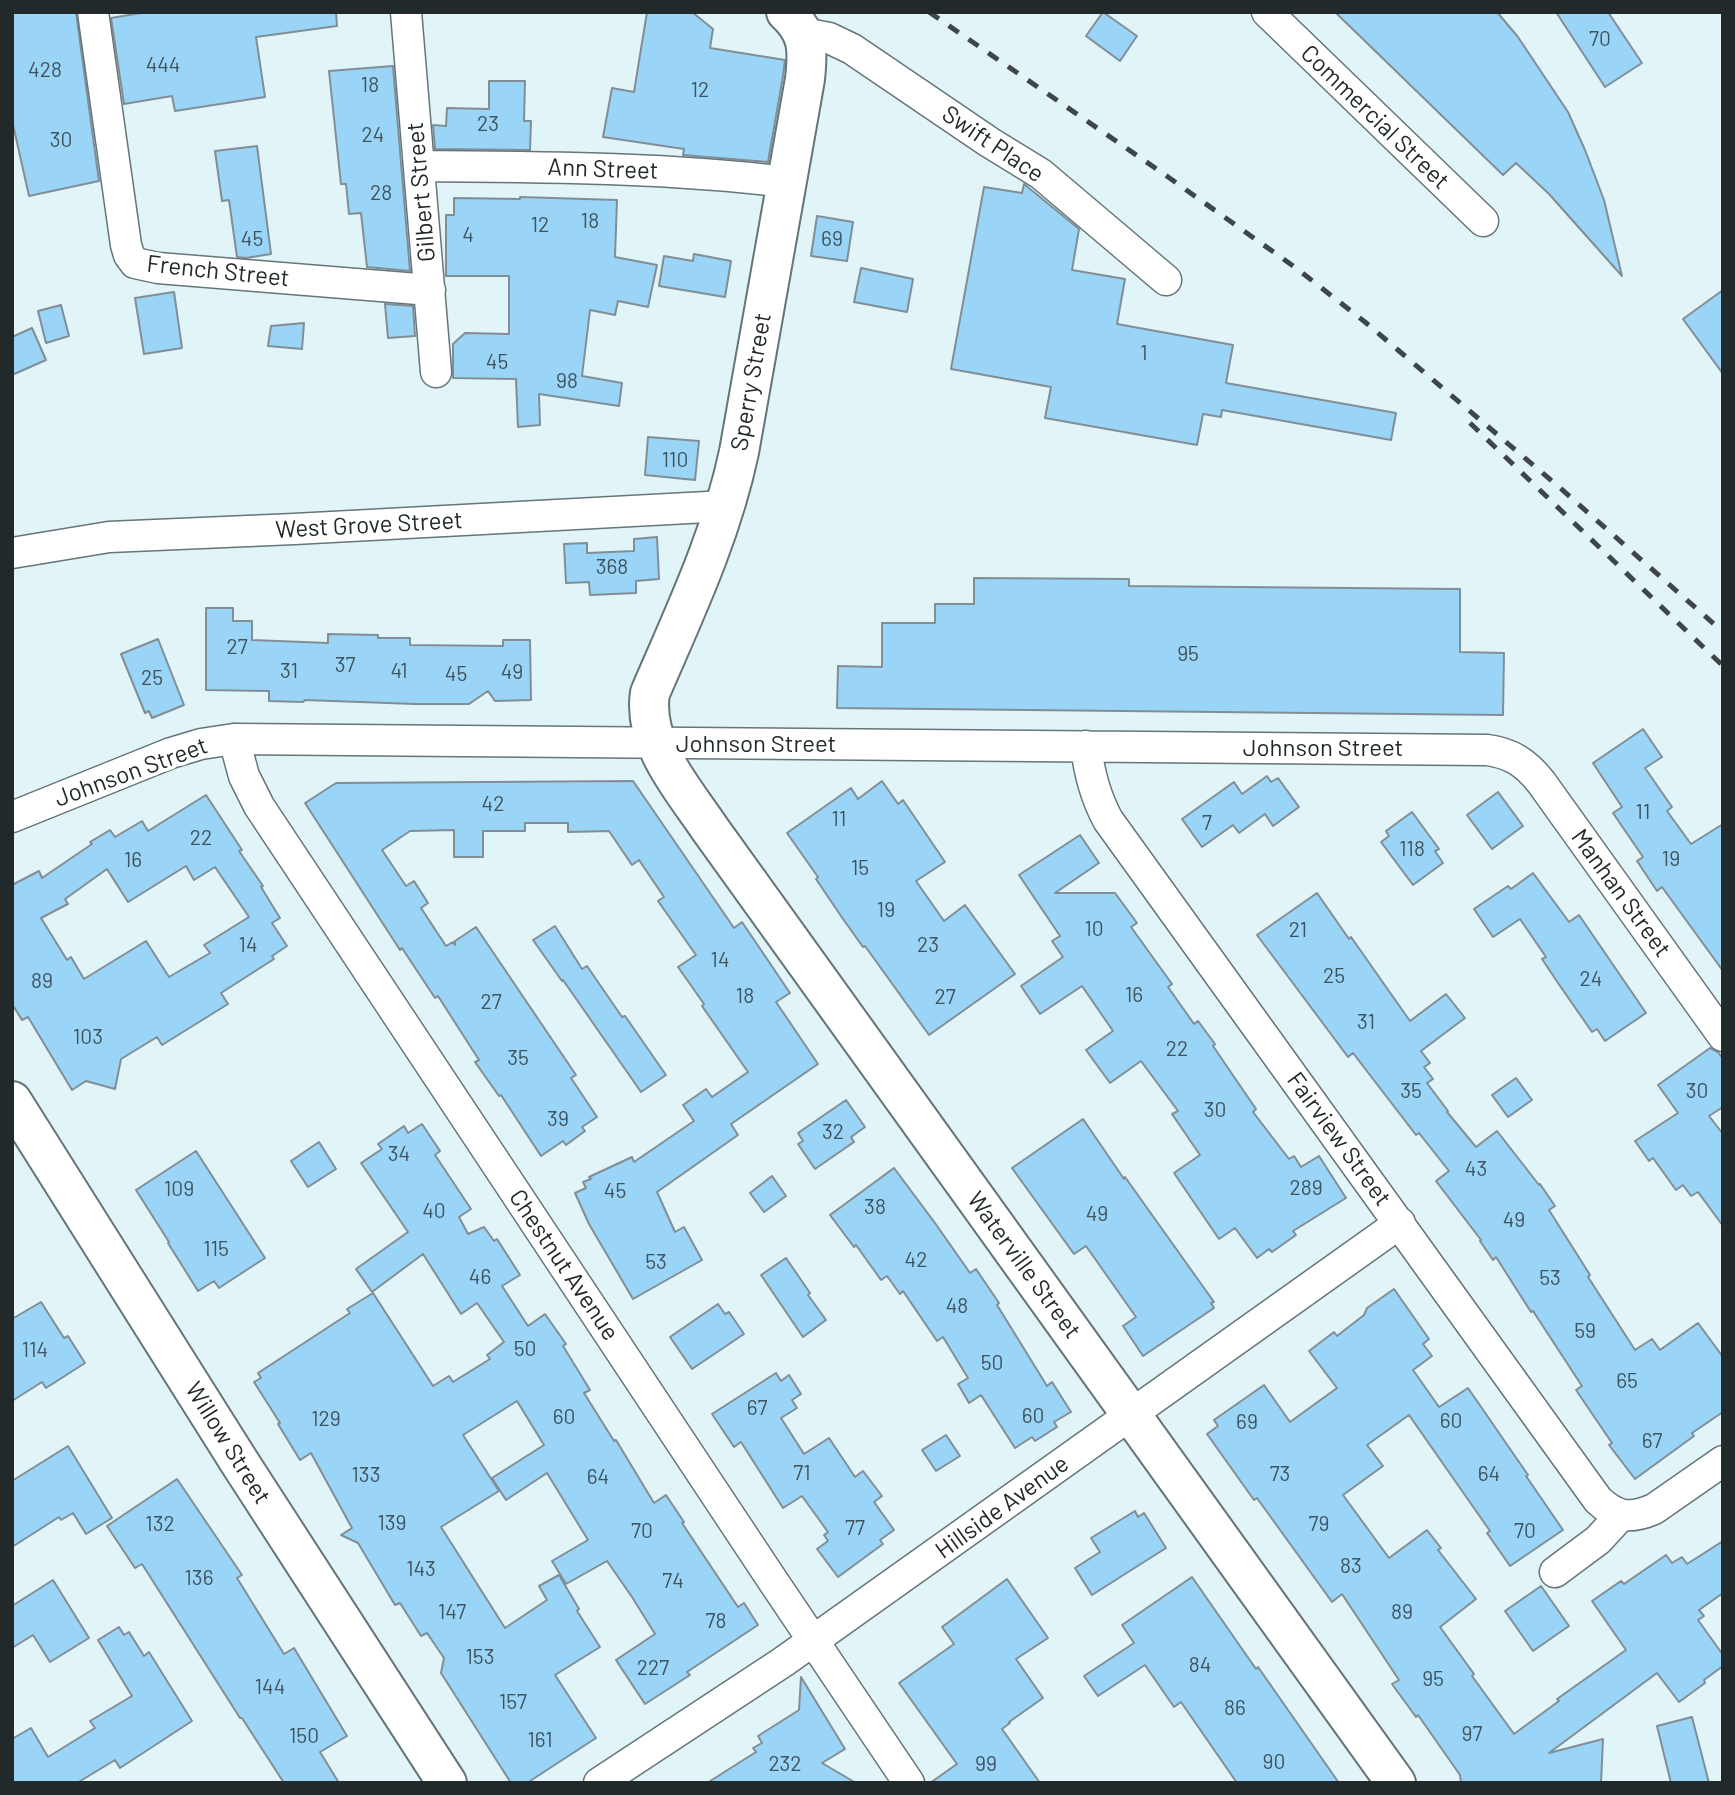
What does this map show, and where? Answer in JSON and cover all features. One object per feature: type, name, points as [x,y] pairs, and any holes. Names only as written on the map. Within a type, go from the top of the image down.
[{"type":"street","name":"French Street","points":[[93,12],[126,245],[135,263],[158,268],[430,290]]},
{"type":"street","name":"Gilbert Street","points":[[406,12],[436,372]]},
{"type":"street","name":"Commercial Street","points":[[1267,12],[1483,222]]},
{"type":"street","name":"Sperry Street","points":[[657,744],[648,711],[650,693],[714,541],[739,452],[805,79],[806,44],[795,23]]},
{"type":"street","name":"Swift Place","points":[[795,23],[852,49],[1041,174],[1166,280]]},
{"type":"street","name":"Ann Street","points":[[419,166],[640,170],[786,182]]},
{"type":"street","name":"West Grove Street","points":[[12,553],[108,537],[726,506]]},
{"type":"street","name":"Johnson Street","points":[[12,817],[179,750],[234,739],[1471,749],[1512,756]]},
{"type":"street","name":"Chestnut Avenue","points":[[234,739],[244,776],[259,806],[909,1783]]},
{"type":"street","name":"Waterville Street","points":[[657,744],[710,830],[1396,1783]]},
{"type":"street","name":"Fairview Street","points":[[1086,746],[1093,788],[1108,820],[1583,1480],[1604,1506],[1621,1515]]},
{"type":"street","name":"Manhan Street","points":[[1512,756],[1531,769],[1542,782],[1723,1036]]},
{"type":"street","name":"Willow Street","points":[[12,1101],[240,1463],[447,1783]]},
{"type":"street","name":"Hillside Avenue","points":[[599,1783],[814,1641],[1400,1223]]},
{"type":"street","points":[[1555,1572],[1598,1540],[1621,1515],[1642,1514],[1654,1509],[1723,1461]]},
{"type":"building","points":[[12,12],[76,12],[99,181],[29,196],[12,120]]},
{"type":"building","points":[[147,12],[336,12],[337,26],[256,37],[265,97],[175,111],[172,96],[124,104],[111,18]]},
{"type":"building","points":[[647,12],[692,12],[713,29],[710,48],[785,60],[768,162],[683,155],[684,149],[603,137],[612,88],[634,92]]},
{"type":"building","points":[[1103,12],[1137,36],[1120,61],[1086,36]]},
{"type":"building","points":[[1335,12],[1497,12],[1518,37],[1568,112],[1604,200],[1622,276],[1549,194],[1516,163],[1503,175]]},
{"type":"building","points":[[1556,12],[1608,12],[1642,63],[1605,87]]},
{"type":"building","points":[[393,66],[410,271],[367,267],[361,213],[349,214],[346,184],[341,184],[329,71]]},
{"type":"building","points":[[489,81],[525,81],[524,121],[531,121],[530,150],[435,149],[433,125],[446,126],[447,108],[489,109]]},
{"type":"building","points":[[257,146],[271,254],[237,257],[229,200],[222,201],[215,151]]},
{"type":"building","points":[[1024,184],[1079,229],[1072,270],[1125,279],[1117,324],[1233,345],[1226,383],[1396,413],[1391,440],[1222,410],[1221,417],[1203,414],[1197,445],[1045,418],[1051,387],[951,369],[984,187],[1022,193]]},
{"type":"building","points":[[454,198],[617,200],[615,257],[657,265],[648,307],[618,301],[615,315],[590,310],[582,376],[622,383],[619,406],[539,394],[540,425],[518,427],[516,379],[453,378],[453,344],[465,333],[509,334],[509,276],[446,276],[446,215],[454,215]]},
{"type":"building","points":[[817,216],[853,222],[847,261],[811,256]]},
{"type":"building","points":[[694,254],[731,261],[725,297],[659,286],[664,256],[693,261]]},
{"type":"building","points":[[861,268],[913,279],[907,312],[854,302]]},
{"type":"building","points":[[1723,290],[1723,374],[1683,319]]},
{"type":"building","points":[[174,292],[182,348],[144,354],[135,298]]},
{"type":"building","points":[[385,304],[413,306],[415,336],[388,338]]},
{"type":"building","points":[[61,305],[69,336],[46,343],[38,311]]},
{"type":"building","points":[[304,323],[302,349],[268,346],[271,326]]},
{"type":"building","points":[[32,328],[46,360],[12,375],[12,337]]},
{"type":"building","points":[[648,437],[699,441],[695,480],[645,475]]},
{"type":"building","points":[[657,537],[659,579],[636,581],[636,593],[590,595],[589,582],[566,583],[564,544],[587,543],[587,553],[634,551],[634,539]]},
{"type":"building","points":[[974,578],[1129,579],[1129,586],[1460,589],[1460,652],[1504,653],[1503,715],[837,708],[838,666],[882,667],[882,623],[935,623],[935,604],[974,604]]},
{"type":"building","points":[[206,608],[233,608],[233,621],[252,621],[252,640],[328,643],[328,634],[378,635],[378,638],[410,638],[410,645],[503,646],[503,640],[530,640],[531,700],[495,701],[488,691],[469,704],[269,701],[269,691],[206,690]]},
{"type":"building","points":[[158,639],[184,705],[152,718],[149,711],[145,713],[121,654]]},
{"type":"building","points":[[1643,729],[1662,757],[1645,768],[1672,807],[1667,811],[1691,844],[1723,824],[1723,971],[1662,887],[1657,891],[1637,861],[1643,857],[1613,813],[1622,807],[1593,763]]},
{"type":"building","points":[[1267,776],[1271,782],[1278,778],[1299,807],[1273,826],[1265,814],[1239,833],[1233,825],[1202,847],[1182,819],[1234,782],[1242,794]]},
{"type":"building","points":[[633,781],[734,928],[742,922],[790,993],[776,1002],[818,1064],[731,1124],[738,1135],[657,1192],[675,1232],[684,1227],[702,1260],[633,1299],[589,1224],[575,1193],[586,1188],[583,1182],[591,1179],[589,1177],[632,1157],[634,1162],[694,1121],[683,1105],[706,1089],[712,1097],[748,1072],[678,967],[696,955],[658,901],[664,897],[639,860],[632,865],[609,831],[568,832],[568,823],[525,823],[525,831],[483,831],[483,857],[454,857],[454,830],[410,831],[382,850],[406,886],[414,881],[428,903],[421,908],[446,946],[453,942],[455,945],[455,941],[476,927],[576,1075],[571,1078],[597,1117],[582,1127],[585,1131],[566,1145],[563,1141],[541,1156],[501,1095],[499,1096],[475,1062],[479,1060],[438,996],[435,998],[402,948],[400,950],[305,803],[336,783]]},
{"type":"building","points":[[882,781],[898,804],[903,800],[945,862],[916,881],[944,921],[965,905],[1015,974],[929,1035],[843,919],[787,833],[851,788],[858,799]]},
{"type":"building","points":[[1498,792],[1523,826],[1492,849],[1467,815]]},
{"type":"building","points":[[206,795],[263,886],[261,887],[280,918],[272,923],[287,946],[272,956],[274,959],[221,993],[228,1004],[162,1045],[157,1037],[121,1059],[115,1089],[86,1081],[72,1090],[28,1017],[22,1020],[12,1004],[12,885],[39,871],[42,878],[110,830],[115,837],[142,821],[148,831]],"holes":[[[186,866],[194,880],[215,867],[249,917],[204,945],[210,953],[169,977],[146,941],[84,979],[71,957],[67,960],[41,918],[68,904],[65,899],[107,869],[128,902]]]},
{"type":"building","points":[[1412,812],[1439,849],[1435,851],[1443,863],[1413,885],[1381,842],[1389,836],[1386,831]]},
{"type":"building","points":[[1080,835],[1099,863],[1055,893],[1115,893],[1137,923],[1131,927],[1172,984],[1168,987],[1194,1024],[1198,1021],[1215,1044],[1213,1046],[1256,1109],[1253,1112],[1289,1159],[1294,1156],[1301,1167],[1319,1156],[1346,1198],[1293,1231],[1296,1235],[1272,1252],[1269,1249],[1257,1258],[1235,1228],[1219,1239],[1174,1173],[1200,1155],[1172,1114],[1178,1111],[1141,1061],[1110,1083],[1086,1050],[1113,1031],[1082,986],[1040,1014],[1021,986],[1063,957],[1052,941],[1060,936],[1019,875]]},
{"type":"building","points":[[1533,873],[1569,922],[1579,915],[1646,1013],[1605,1041],[1597,1029],[1592,1032],[1542,959],[1546,957],[1520,919],[1493,937],[1474,909],[1508,886],[1511,889]]},
{"type":"building","points":[[1317,893],[1410,1021],[1446,994],[1465,1018],[1421,1051],[1430,1063],[1424,1067],[1433,1079],[1427,1083],[1476,1147],[1497,1131],[1540,1184],[1555,1206],[1549,1210],[1635,1350],[1652,1339],[1660,1350],[1698,1323],[1723,1357],[1723,1412],[1635,1479],[1609,1445],[1612,1443],[1576,1390],[1582,1386],[1533,1311],[1531,1312],[1496,1257],[1493,1260],[1436,1181],[1449,1171],[1419,1133],[1416,1135],[1353,1053],[1348,1057],[1257,935]]},
{"type":"building","points":[[555,926],[582,969],[587,966],[666,1075],[641,1092],[533,940]]},
{"type":"building","points":[[1710,1048],[1718,1052],[1723,1059],[1723,1107],[1709,1116],[1723,1134],[1723,1226],[1698,1192],[1691,1196],[1683,1185],[1676,1190],[1653,1158],[1649,1161],[1635,1141],[1678,1113],[1658,1085]]},
{"type":"building","points":[[1516,1078],[1532,1100],[1508,1117],[1492,1095]]},
{"type":"building","points":[[846,1100],[865,1127],[851,1137],[854,1142],[815,1169],[798,1144],[803,1141],[798,1133]]},
{"type":"building","points":[[1083,1119],[1214,1302],[1211,1303],[1214,1308],[1143,1356],[1123,1326],[1136,1317],[1086,1246],[1074,1254],[1012,1168]]},
{"type":"building","points":[[422,1124],[440,1151],[435,1155],[471,1209],[459,1217],[468,1234],[484,1227],[494,1241],[497,1239],[520,1275],[502,1286],[528,1326],[545,1314],[566,1344],[563,1346],[590,1390],[584,1393],[654,1503],[666,1495],[738,1607],[744,1603],[758,1625],[687,1672],[690,1675],[645,1704],[616,1660],[655,1634],[632,1597],[607,1561],[566,1584],[552,1561],[588,1540],[547,1473],[506,1500],[492,1478],[544,1445],[517,1401],[463,1435],[499,1491],[441,1527],[505,1628],[547,1600],[539,1586],[559,1575],[579,1609],[577,1611],[600,1647],[555,1675],[596,1738],[527,1783],[511,1783],[441,1673],[444,1658],[427,1633],[421,1636],[400,1603],[395,1605],[358,1543],[341,1535],[352,1528],[311,1453],[300,1460],[254,1382],[261,1378],[258,1373],[350,1313],[347,1309],[373,1293],[433,1386],[449,1376],[453,1382],[490,1359],[487,1355],[504,1342],[477,1303],[461,1314],[423,1254],[372,1292],[356,1269],[408,1232],[361,1163],[382,1149],[378,1144],[404,1126],[408,1133]]},
{"type":"building","points":[[319,1142],[336,1169],[308,1187],[291,1161]]},
{"type":"building","points":[[196,1151],[265,1258],[219,1288],[214,1281],[198,1291],[136,1190]]},
{"type":"building","points":[[894,1168],[970,1273],[976,1269],[1047,1386],[1052,1382],[1071,1412],[1054,1422],[1057,1427],[1035,1441],[1032,1437],[1015,1448],[981,1395],[969,1403],[958,1384],[968,1378],[943,1337],[937,1341],[903,1291],[900,1294],[887,1276],[881,1280],[830,1215]]},
{"type":"building","points":[[772,1176],[786,1196],[764,1212],[750,1193]]},
{"type":"building","points":[[786,1258],[826,1320],[803,1337],[761,1275]]},
{"type":"building","points":[[1394,1289],[1429,1339],[1423,1344],[1432,1356],[1413,1370],[1439,1407],[1468,1388],[1563,1530],[1510,1566],[1487,1533],[1490,1531],[1409,1415],[1367,1445],[1383,1466],[1343,1495],[1389,1558],[1427,1530],[1441,1548],[1438,1550],[1476,1599],[1440,1627],[1514,1734],[1559,1701],[1557,1699],[1626,1650],[1592,1601],[1621,1581],[1624,1584],[1666,1555],[1672,1563],[1682,1557],[1687,1564],[1723,1541],[1723,1593],[1699,1610],[1704,1616],[1698,1620],[1723,1655],[1723,1666],[1679,1702],[1657,1673],[1549,1753],[1603,1739],[1601,1783],[1461,1783],[1460,1775],[1418,1715],[1416,1717],[1392,1684],[1399,1680],[1342,1594],[1332,1602],[1207,1434],[1218,1426],[1214,1420],[1264,1385],[1290,1422],[1337,1388],[1309,1351],[1334,1332],[1337,1336],[1364,1315],[1367,1308]]},
{"type":"building","points":[[41,1302],[64,1338],[68,1336],[85,1363],[46,1388],[42,1382],[12,1401],[12,1319]]},
{"type":"building","points":[[718,1304],[725,1314],[729,1312],[744,1334],[692,1369],[670,1337]]},
{"type":"building","points":[[776,1373],[781,1381],[789,1375],[801,1394],[792,1400],[797,1408],[781,1418],[804,1454],[829,1438],[855,1477],[863,1471],[882,1496],[874,1502],[894,1530],[880,1540],[883,1544],[838,1577],[817,1549],[828,1541],[824,1535],[828,1532],[802,1496],[783,1508],[741,1442],[734,1447],[712,1414]]},
{"type":"building","points":[[946,1435],[960,1456],[936,1471],[922,1450]]},
{"type":"building","points":[[68,1446],[112,1518],[86,1534],[73,1513],[61,1520],[59,1517],[12,1547],[12,1481]]},
{"type":"building","points":[[177,1479],[242,1575],[237,1578],[284,1654],[294,1648],[347,1736],[320,1752],[339,1783],[284,1783],[142,1564],[135,1568],[107,1526]]},
{"type":"building","points":[[1135,1511],[1138,1517],[1144,1513],[1166,1548],[1092,1595],[1075,1568],[1100,1552],[1091,1538]]},
{"type":"building","points":[[1192,1577],[1339,1783],[1237,1783],[1181,1702],[1174,1707],[1145,1665],[1098,1696],[1084,1676],[1134,1643],[1122,1625]]},
{"type":"building","points":[[1007,1579],[1048,1638],[1016,1659],[1043,1698],[1002,1729],[1040,1783],[930,1783],[957,1764],[899,1683],[954,1644],[942,1627]]},
{"type":"building","points":[[53,1580],[89,1638],[50,1662],[33,1635],[12,1648],[12,1606]]},
{"type":"building","points":[[1541,1586],[1569,1626],[1533,1651],[1505,1611]]},
{"type":"building","points":[[119,1627],[124,1635],[129,1632],[144,1656],[149,1652],[192,1721],[120,1768],[115,1760],[77,1783],[12,1783],[12,1739],[31,1728],[48,1757],[95,1728],[90,1721],[132,1696],[98,1640]]},
{"type":"building","points":[[801,1677],[845,1749],[822,1763],[856,1783],[707,1783],[756,1752],[753,1748],[762,1743],[758,1736],[799,1710]]},
{"type":"building","points":[[1692,1717],[1709,1783],[1671,1783],[1657,1726]]},
{"type":"railway","points":[[929,12],[1296,268],[1365,322],[1559,487],[1723,632]]},
{"type":"railway","points":[[1470,423],[1723,666]]}]
